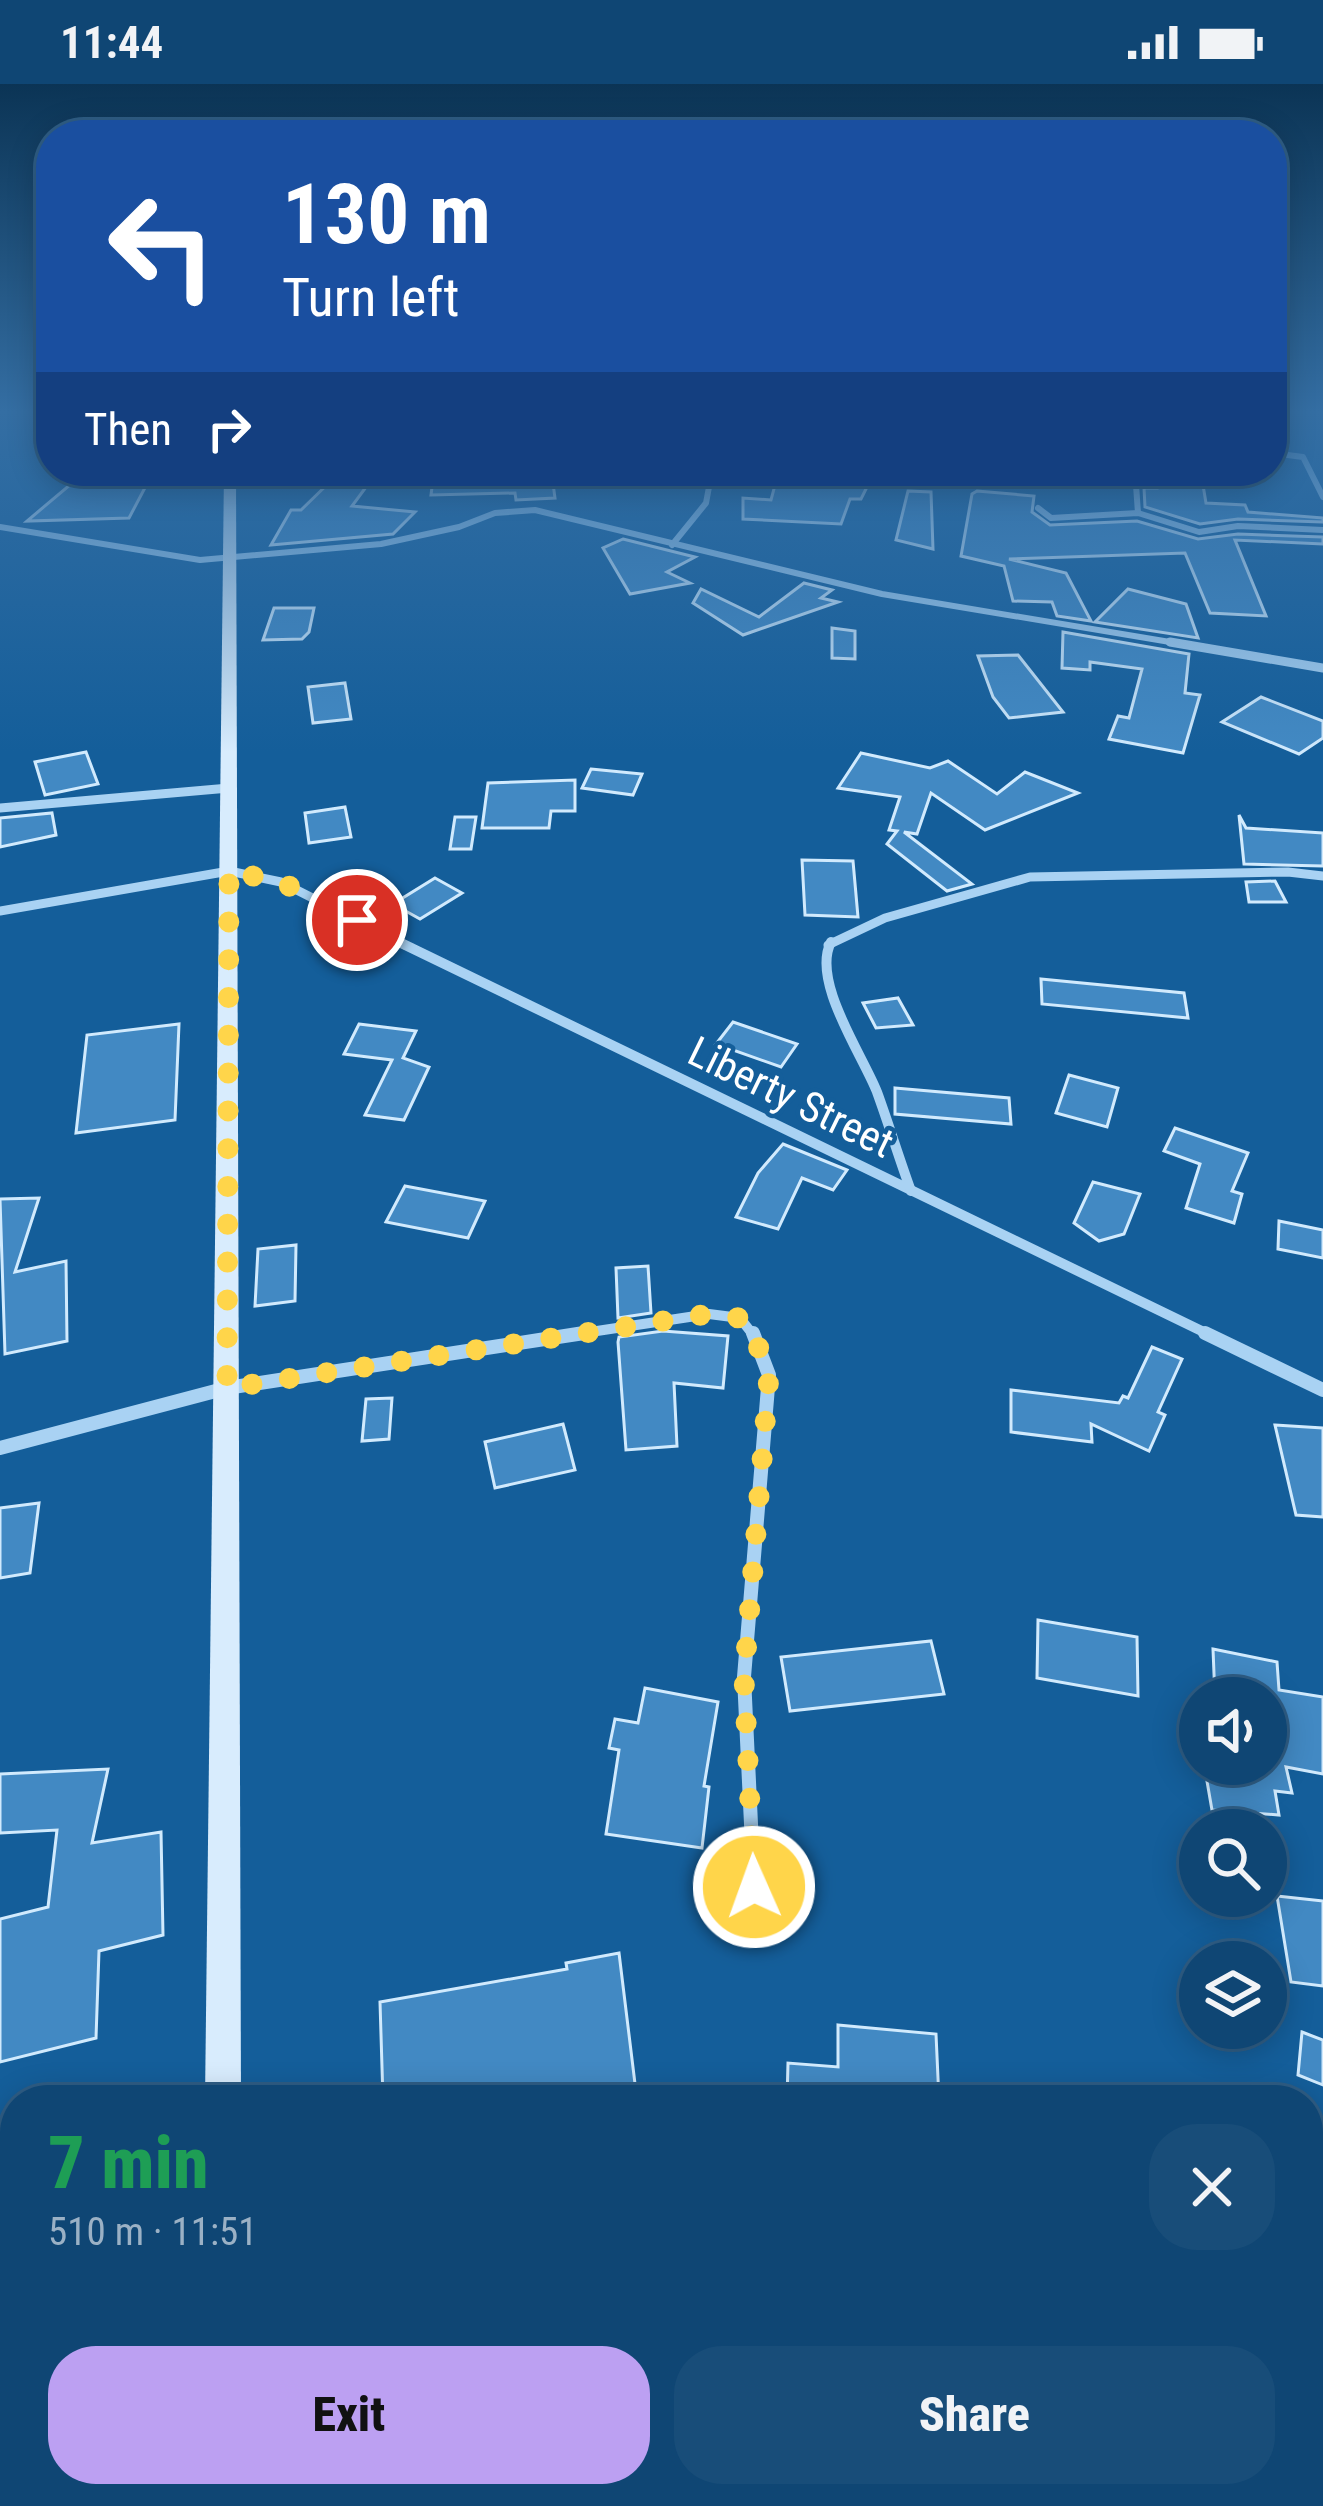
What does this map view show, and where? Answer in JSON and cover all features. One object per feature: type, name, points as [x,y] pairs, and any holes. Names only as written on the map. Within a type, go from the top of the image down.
[{"type":"main road","points":[[223,2085],[230,526]]},
{"type":"street","points":[[0,527],[170,558],[230,558],[381,544],[462,526]]},
{"type":"street","points":[[598,526],[882,594],[1323,668]]},
{"type":"street","points":[[672,545],[687,526]]},
{"type":"street","points":[[1180,526],[1199,532],[1238,526]]},
{"type":"street","points":[[1239,526],[1323,530]]},
{"type":"street","points":[[0,808],[229,788]]},
{"type":"street","points":[[0,911],[229,871]]},
{"type":"street","name":"Liberty Street","points":[[229,871],[281,882],[467,977],[1323,1390]]},
{"type":"street","points":[[910,1191],[871,1077],[836,1004],[828,944],[885,918],[1030,877],[1288,872],[1323,876]]},
{"type":"street","points":[[0,1448],[227,1388],[709,1314],[740,1318],[754,1335],[769,1376],[744,1678],[754,1887]]},
{"type":"building","points":[[282,526],[401,526],[393,534],[271,545]]},
{"type":"building","points":[[899,526],[932,526],[933,549],[896,540]]},
{"type":"building","points":[[966,526],[1154,526],[1198,539],[1238,534],[1323,537],[1323,544],[1235,540],[1266,616],[1210,613],[1185,553],[1009,559],[1066,573],[1091,621],[1057,616],[1052,602],[1013,601],[1004,566],[961,556]]},
{"type":"building","points":[[623,539],[695,557],[667,572],[690,583],[630,594],[603,548]]},
{"type":"building","points":[[804,583],[832,590],[821,598],[838,602],[743,635],[693,603],[701,589],[759,617]]},
{"type":"building","points":[[1128,589],[1186,604],[1198,638],[1095,622]]},
{"type":"building","points":[[274,608],[314,608],[309,632],[302,639],[263,640]]},
{"type":"building","points":[[832,628],[855,631],[855,659],[832,658]]},
{"type":"building","points":[[1063,632],[1189,654],[1185,693],[1200,695],[1183,753],[1109,739],[1118,716],[1129,718],[1142,669],[1090,662],[1090,670],[1062,668]]},
{"type":"building","points":[[1018,655],[1063,712],[1009,718],[993,697],[978,656]]},
{"type":"building","points":[[345,683],[351,719],[313,723],[308,687]]},
{"type":"building","points":[[1261,697],[1323,721],[1323,738],[1299,754],[1222,722]]},
{"type":"building","points":[[86,752],[98,784],[45,795],[35,762]]},
{"type":"building","points":[[861,753],[930,768],[948,761],[997,794],[1025,772],[1078,793],[985,830],[931,793],[917,834],[904,832],[972,884],[947,891],[887,844],[897,831],[889,830],[900,797],[838,788]]},
{"type":"building","points":[[591,769],[642,774],[633,795],[582,788]]},
{"type":"building","points":[[575,780],[575,811],[551,811],[549,828],[482,828],[488,783]]},
{"type":"building","points":[[345,807],[351,837],[309,843],[305,813]]},
{"type":"building","points":[[52,813],[56,835],[0,847],[0,818]]},
{"type":"building","points":[[1239,815],[1246,828],[1323,833],[1323,866],[1244,864]]},
{"type":"building","points":[[455,817],[476,817],[471,849],[450,849]]},
{"type":"building","points":[[802,860],[853,861],[858,917],[805,915]]},
{"type":"building","points":[[435,878],[462,893],[420,919],[393,904]]},
{"type":"building","points":[[1275,881],[1286,902],[1249,902],[1246,882]]},
{"type":"building","points":[[1041,979],[1184,993],[1188,1018],[1042,1004]]},
{"type":"building","points":[[898,998],[913,1025],[876,1028],[863,1003]]},
{"type":"building","points":[[733,1022],[797,1044],[781,1067],[716,1044]]},
{"type":"building","points":[[179,1024],[175,1120],[76,1133],[87,1035]]},
{"type":"building","points":[[359,1024],[416,1031],[403,1058],[429,1067],[404,1120],[365,1115],[392,1060],[344,1054]]},
{"type":"building","points":[[1069,1075],[1118,1088],[1107,1127],[1056,1113]]},
{"type":"building","points":[[895,1088],[1009,1098],[1011,1124],[895,1114]]},
{"type":"building","points":[[1175,1128],[1248,1153],[1232,1191],[1242,1194],[1234,1223],[1186,1208],[1200,1164],[1164,1151]]},
{"type":"building","points":[[783,1144],[847,1170],[833,1190],[802,1178],[778,1229],[736,1217],[758,1173]]},
{"type":"building","points":[[1093,1182],[1140,1194],[1124,1234],[1099,1241],[1074,1223]]},
{"type":"building","points":[[405,1186],[485,1201],[468,1238],[386,1222]]},
{"type":"building","points":[[39,1198],[15,1272],[66,1261],[67,1341],[5,1354],[0,1199]]},
{"type":"building","points":[[1279,1221],[1323,1230],[1323,1258],[1278,1249]]},
{"type":"building","points":[[296,1245],[295,1301],[255,1306],[258,1249]]},
{"type":"building","points":[[648,1266],[651,1313],[618,1318],[616,1268]]},
{"type":"building","points":[[663,1331],[728,1336],[723,1388],[674,1383],[677,1446],[626,1450],[619,1337]]},
{"type":"building","points":[[1152,1347],[1182,1359],[1158,1412],[1165,1415],[1149,1451],[1091,1424],[1092,1442],[1011,1432],[1011,1390],[1119,1403],[1123,1396],[1128,1398]]},
{"type":"building","points":[[392,1398],[389,1439],[362,1441],[366,1399]]},
{"type":"building","points":[[563,1424],[575,1470],[495,1488],[485,1442]]},
{"type":"building","points":[[1275,1425],[1323,1428],[1323,1517],[1296,1515]]},
{"type":"building","points":[[39,1503],[30,1573],[0,1578],[0,1508]]},
{"type":"building","points":[[1038,1620],[1137,1637],[1138,1696],[1037,1678]]},
{"type":"building","points":[[931,1641],[944,1694],[790,1711],[781,1657]]},
{"type":"building","points":[[1213,1649],[1277,1662],[1278,1677],[1214,1677]]},
{"type":"building","points":[[645,1688],[718,1702],[704,1786],[709,1787],[702,1848],[606,1834],[619,1750],[609,1748],[615,1719],[638,1723]]},
{"type":"building","points":[[1287,1691],[1323,1697],[1323,1774],[1287,1767]]},
{"type":"building","points":[[108,1769],[92,1843],[161,1832],[163,1935],[99,1951],[96,2038],[0,2062],[0,1919],[48,1907],[57,1830],[0,1833],[0,1774]]},
{"type":"building","points":[[1287,1771],[1292,1793],[1275,1791],[1278,1809],[1212,1809],[1208,1785],[1287,1785]]},
{"type":"building","points":[[1287,1897],[1323,1901],[1323,1986],[1291,1982],[1280,1917],[1287,1917]]},
{"type":"building","points":[[619,1953],[635,2085],[383,2085],[380,2002],[567,1969],[566,1963]]},
{"type":"building","points":[[838,2025],[936,2034],[938,2085],[787,2085],[788,2063],[838,2067]]},
{"type":"building","points":[[1302,2032],[1323,2040],[1323,2085],[1298,2075]]},
{"type":"route","points":[[357,920],[281,882],[229,871],[227,1388],[709,1314],[740,1318],[754,1335],[769,1376],[744,1678],[754,1887]]}]
